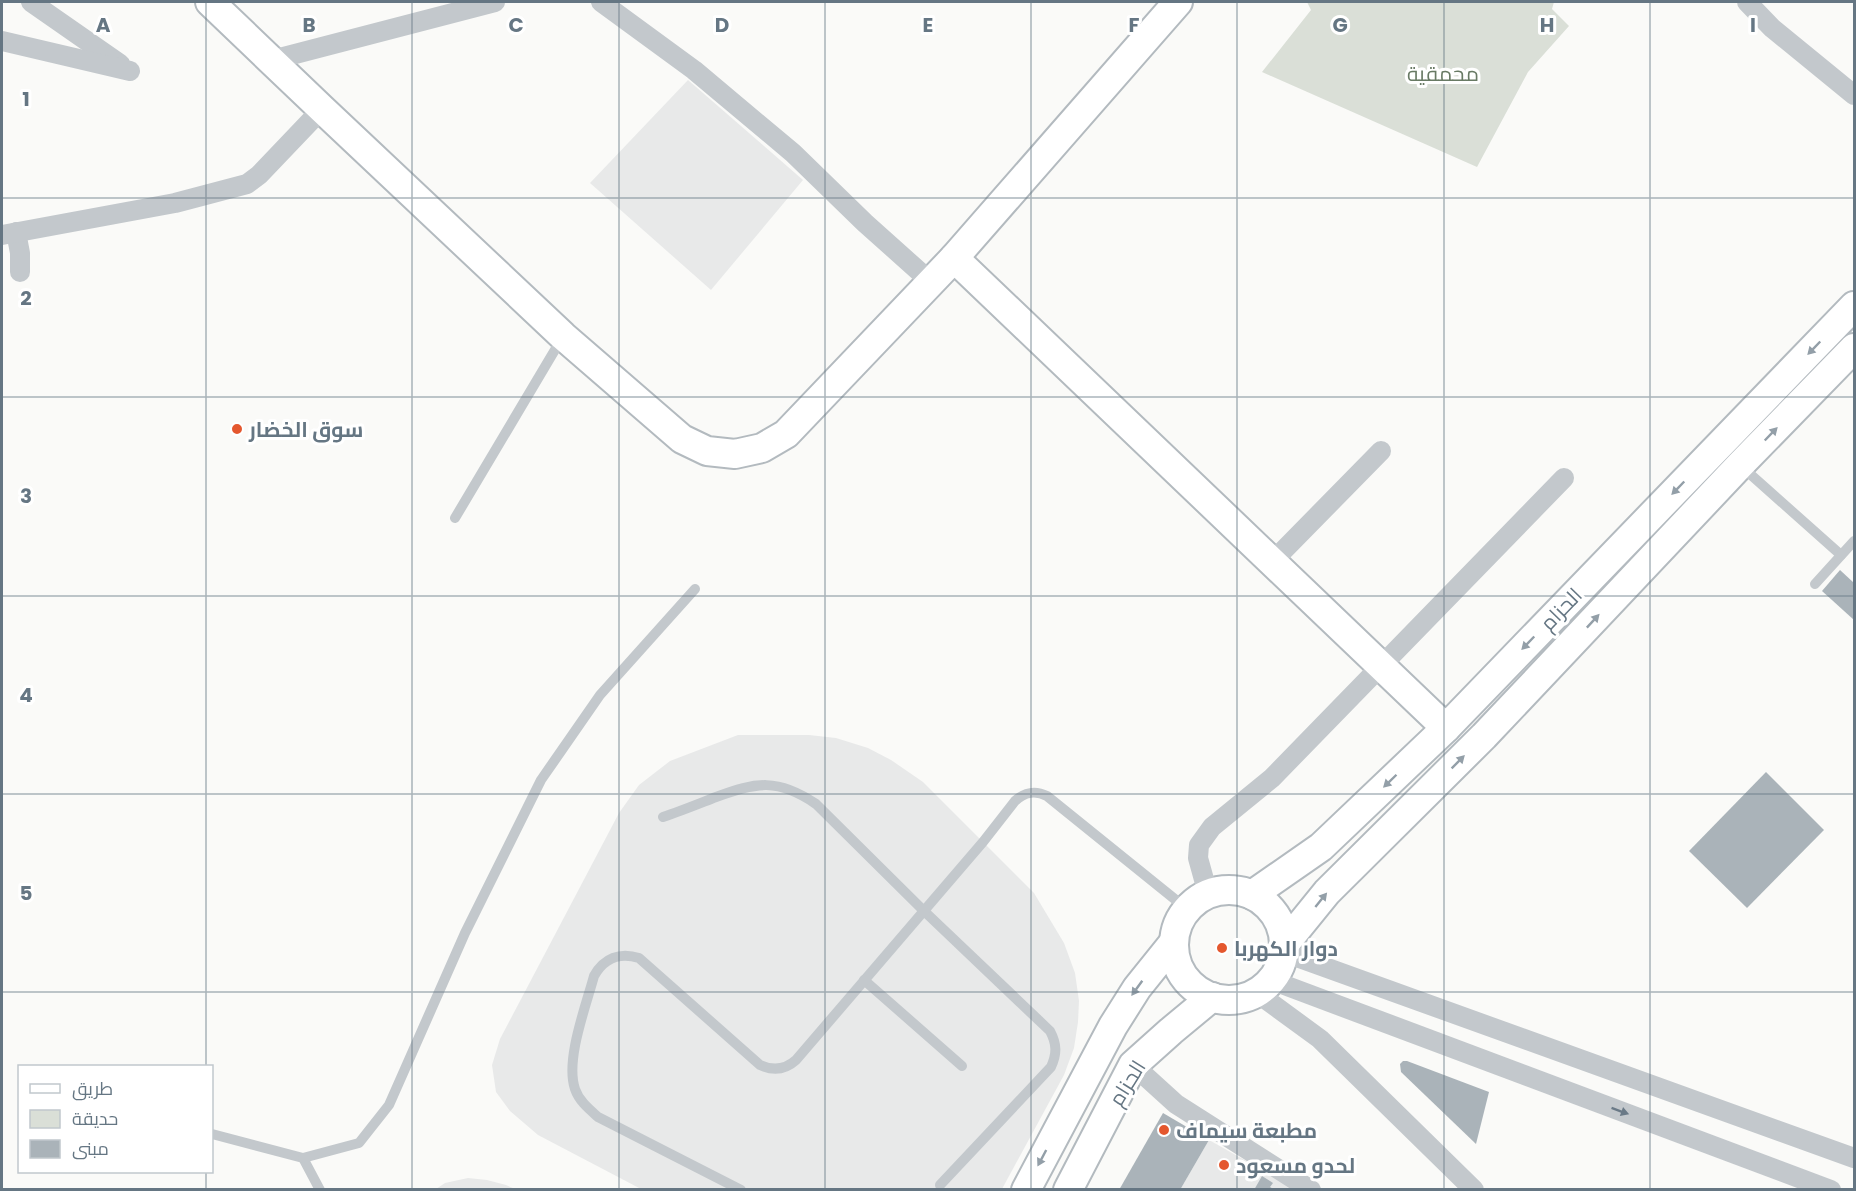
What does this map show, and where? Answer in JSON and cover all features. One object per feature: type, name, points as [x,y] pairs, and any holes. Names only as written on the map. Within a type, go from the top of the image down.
[{"type":"main road","points":[[210,2],[563,336],[682,439],[707,451],[735,454],[749,452],[775,442],[786,434],[954,258],[1178,2]]},
{"type":"main road","points":[[954,258],[1382,666],[1453,720],[1484,736]]},
{"type":"main road","name":"الحزام","points":[[1252,895],[1321,847],[1453,720],[1854,306]]},
{"type":"main road","name":"الحزام","points":[[1284,948],[1327,892],[1484,736],[1854,348]]},
{"type":"main road","points":[[1026,1190],[1113,1026],[1137,988],[1174,942],[1181,919],[1198,902],[1223,890],[1252,895],[1265,903],[1275,915],[1282,930],[1284,948],[1279,967],[1264,987],[1235,1000],[1212,997],[1196,989],[1184,976],[1176,960],[1174,942]]},
{"type":"main road","name":"الحزام","points":[[1068,1190],[1133,1065],[1212,997]]},
{"type":"street","points":[[2,41],[130,71],[31,2]]},
{"type":"street","points":[[272,60],[495,2]]},
{"type":"street","points":[[601,2],[694,70],[793,153],[865,223],[931,282]]},
{"type":"street","points":[[1747,2],[1772,28],[1854,95]]},
{"type":"street","points":[[20,272],[20,253],[9,234],[175,203],[247,184],[259,175],[322,109]]},
{"type":"street","points":[[1272,562],[1381,451]]},
{"type":"street","points":[[1198,902],[1199,845],[1212,827],[1272,778],[1564,478]]},
{"type":"street","points":[[1284,948],[1854,1158]]},
{"type":"street","points":[[1264,987],[1565,1090],[1831,1190]]},
{"type":"street","points":[[1264,987],[1474,1190]]},
{"type":"street","points":[[1133,1065],[1176,1104],[1311,1190]]},
{"type":"lane","points":[[455,518],[563,336]]},
{"type":"lane","points":[[1740,465],[1841,555]]},
{"type":"lane","points":[[1815,584],[1854,541]]},
{"type":"lane","points":[[213,1134],[303,1158],[359,1143],[389,1105],[465,933],[541,780],[600,695],[695,589]]},
{"type":"lane","points":[[663,817],[741,788],[757,785],[788,788],[803,795],[816,804],[1050,1031],[1056,1049],[1051,1066],[940,1185]]},
{"type":"lane","points":[[741,1190],[598,1117],[585,1106],[575,1091],[571,1074],[573,1056],[594,976],[598,968],[613,957],[621,955],[639,958],[760,1065],[775,1069],[790,1065],[796,1060],[1020,796],[1034,792],[1047,796],[1198,902]]},
{"type":"lane","points":[[864,981],[962,1066]]},
{"type":"lane","points":[[303,1158],[320,1190]]},
{"type":"shaded area","points":[[688,80],[803,180],[711,290],[590,183]]},
{"type":"shaded area","points":[[738,735],[809,735],[836,738],[868,748],[891,760],[923,782],[1034,893],[1064,943],[1075,973],[1079,1001],[1074,1048],[1064,1075],[1002,1189],[641,1189],[538,1135],[510,1111],[496,1092],[492,1065],[500,1039],[619,813],[639,785],[670,761]]},
{"type":"shaded area","name":"لحدو مسعود","points":[[1209,1140],[1296,1189],[1180,1190]]},
{"type":"shaded area","points":[[468,1178],[487,1180],[515,1189],[436,1189],[445,1183]]},
{"type":"green space","name":"محمقية","points":[[1307,2],[1554,2],[1552,9],[1569,26],[1528,72],[1477,167],[1262,72],[1311,10]]},
{"type":"building","points":[[1840,570],[1854,583],[1854,620],[1822,591]]},
{"type":"building","points":[[1766,772],[1824,830],[1747,908],[1689,851]]},
{"type":"building","points":[[1403,1061],[1489,1092],[1476,1144],[1401,1072],[1400,1064]]},
{"type":"building","points":[[1163,1113],[1209,1140],[1180,1190],[1119,1190]]},
{"type":"building","points":[[1262,1176],[1273,1183],[1270,1187],[1275,1190],[1254,1190]]},
{"type":"place","name":"سوق الخضار","points":[[237,429]]},
{"type":"place","name":"دوار الكهربا","points":[[1222,948]]},
{"type":"place","name":"مطبعة سيماف","points":[[1164,1130]]},
{"type":"place","name":"لحدو مسعود","points":[[1224,1165]]}]
